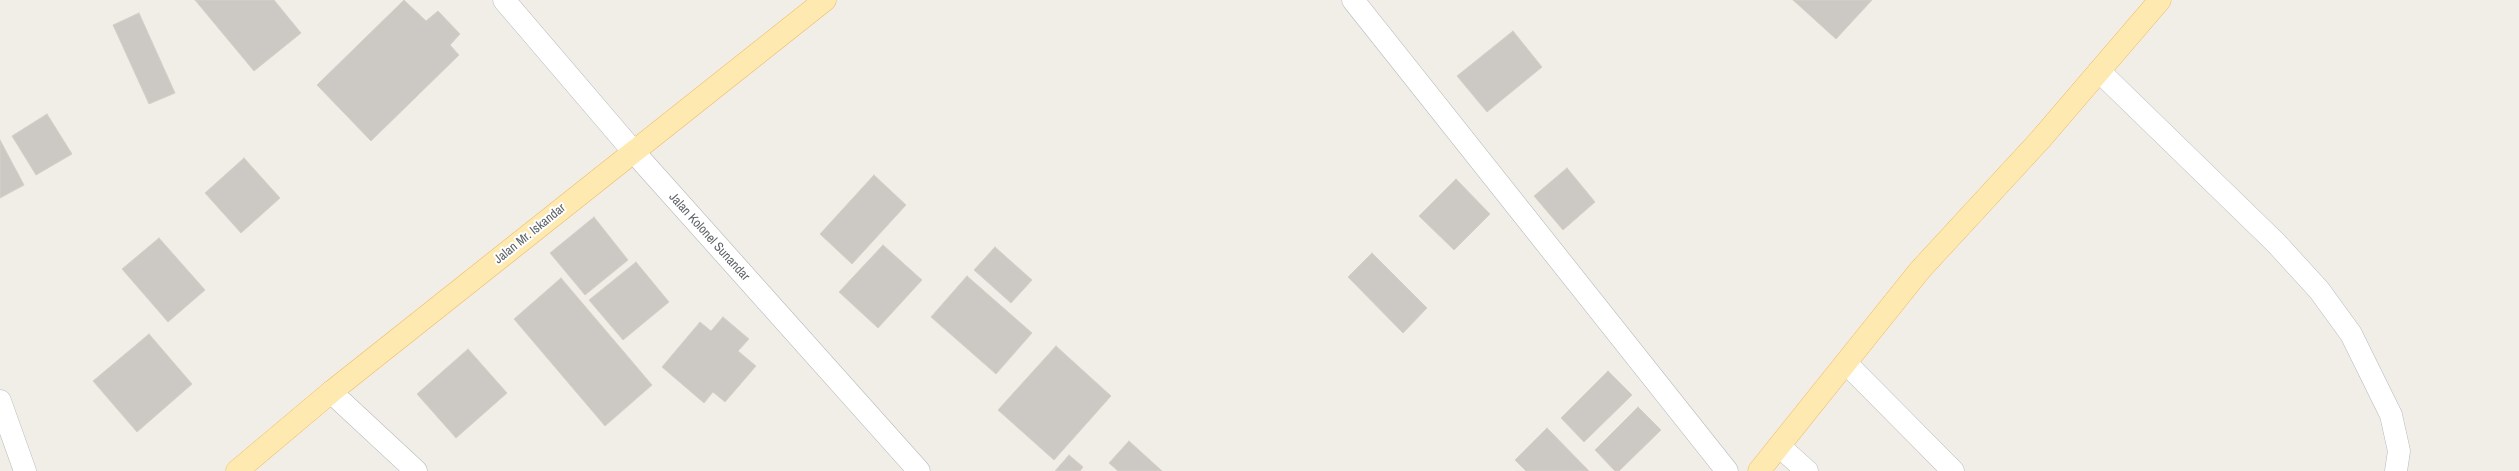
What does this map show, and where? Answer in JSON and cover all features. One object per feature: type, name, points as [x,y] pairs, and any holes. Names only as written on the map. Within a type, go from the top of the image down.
[{"type":"main road","name":"Jalan Mr. Iskandar","points":[[237,471],[331,392],[825,0]]},
{"type":"main road","points":[[1759,471],[1920,270],[2040,140],[2160,0]]},
{"type":"street","name":"Jalan Kolonel Sunandar","points":[[504,0],[633,151],[919,471]]},
{"type":"street","points":[[1353,0],[1728,471]]},
{"type":"street","points":[[2099,71],[2276,243],[2319,290],[2351,334],[2391,415],[2399,451],[2396,471]]},
{"type":"street","points":[[1846,363],[1952,471]]},
{"type":"street","points":[[331,392],[416,471]]},
{"type":"street","points":[[0,401],[25,471]]},
{"type":"street","points":[[1779,446],[1807,471]]},
{"type":"building","points":[[195,0],[274,0],[301,33],[254,71]]},
{"type":"building","points":[[404,0],[426,21],[438,11],[460,34],[450,45],[459,55],[371,141],[317,85]]},
{"type":"building","points":[[1793,0],[1872,0],[1836,39]]},
{"type":"building","points":[[139,13],[175,93],[149,104],[113,25]]},
{"type":"building","points":[[1513,31],[1542,67],[1487,112],[1457,76]]},
{"type":"building","points":[[47,114],[72,154],[36,175],[12,136]]},
{"type":"building","points":[[0,140],[24,185],[0,198]]},
{"type":"building","points":[[244,158],[280,198],[241,233],[205,193]]},
{"type":"building","points":[[1567,168],[1595,202],[1563,230],[1534,196]]},
{"type":"building","points":[[874,175],[906,205],[852,264],[820,234]]},
{"type":"building","points":[[1456,179],[1490,214],[1454,250],[1419,216]]},
{"type":"building","points":[[594,217],[628,260],[585,295],[550,253]]},
{"type":"building","points":[[159,238],[205,290],[168,322],[122,269]]},
{"type":"building","points":[[883,245],[922,280],[878,328],[839,292]]},
{"type":"building","points":[[995,247],[1032,280],[1011,303],[974,270]]},
{"type":"building","points":[[1372,253],[1427,308],[1403,333],[1348,277]]},
{"type":"building","points":[[636,262],[669,302],[623,340],[589,300]]},
{"type":"building","points":[[967,276],[1032,333],[996,374],[931,317]]},
{"type":"building","points":[[561,278],[652,385],[605,426],[514,319]]},
{"type":"building","points":[[723,317],[749,339],[738,351],[756,366],[725,402],[713,392],[704,403],[662,367],[700,322],[711,331]]},
{"type":"building","points":[[149,334],[192,384],[137,432],[93,381]]},
{"type":"building","points":[[1056,346],[1111,396],[1054,460],[998,410]]},
{"type":"building","points":[[468,349],[507,393],[456,438],[417,394]]},
{"type":"building","points":[[1608,371],[1632,395],[1584,442],[1561,418]]},
{"type":"building","points":[[1638,407],[1661,430],[1619,471],[1615,471],[1595,450]]},
{"type":"building","points":[[1547,428],[1589,471],[1526,471],[1515,460]]},
{"type":"building","points":[[1129,441],[1162,471],[1118,471],[1109,463]]},
{"type":"building","points":[[1069,455],[1083,467],[1080,471],[1055,471]]}]
